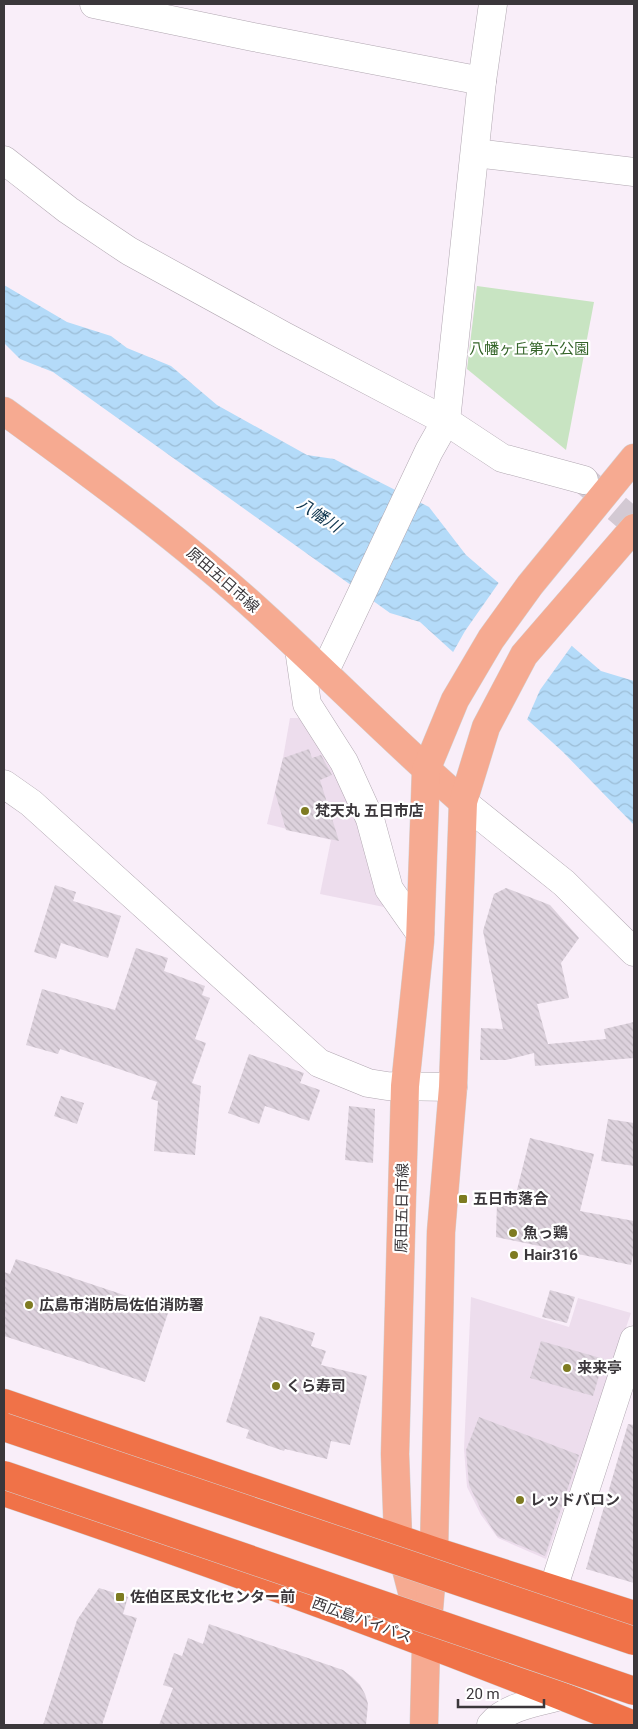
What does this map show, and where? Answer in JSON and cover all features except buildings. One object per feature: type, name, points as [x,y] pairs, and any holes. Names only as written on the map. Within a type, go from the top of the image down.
[{"type":"highway","points":[[4,1403],[434,1551],[634,1615]]},
{"type":"highway","points":[[4,1427],[634,1641]]},
{"type":"highway","name":"西広島バイパス","points":[[4,1475],[634,1691]]},
{"type":"highway","name":"西広島バイパス","points":[[4,1492],[92,1522],[426,1644],[634,1725]]},
{"type":"main road","name":"原田五日市線","points":[[4,411],[173,537],[262,613],[299,649],[330,663],[426,770],[463,802]]},
{"type":"main road","name":"原田五日市線","points":[[426,1644],[398,1538],[395,1454],[405,1086],[420,933],[426,770],[455,700],[491,639],[530,584],[634,458]]},
{"type":"main road","name":"原田五日市線","points":[[424,1725],[426,1644],[434,1551],[441,1232],[453,1088],[463,802],[486,727],[524,655],[634,528]]},
{"type":"street","points":[[94,4],[482,81]]},
{"type":"street","points":[[330,663],[428,451],[446,421],[482,81],[493,4]]},
{"type":"street","points":[[475,153],[634,172]]},
{"type":"street","points":[[4,160],[68,210],[129,251],[275,331],[446,421],[502,458],[584,480]]},
{"type":"street","points":[[299,649],[307,704],[344,762],[370,819],[389,889],[420,933]]},
{"type":"street","points":[[4,784],[31,803],[319,1063],[368,1083],[453,1088]]},
{"type":"street","points":[[463,802],[564,883],[634,952]]},
{"type":"street","points":[[553,1590],[634,1340]]},
{"type":"street","points":[[491,1725],[513,1709],[561,1696]]},
{"type":"shaded area","points":[[290,718],[304,718],[340,776],[360,825],[384,907],[320,894],[331,840],[267,824],[283,758]]},
{"type":"shaded area","points":[[471,1297],[569,1327],[578,1298],[631,1313],[546,1559],[498,1538],[481,1515],[467,1487],[464,1449]]},
{"type":"green space","name":"八幡ヶ丘第六公園","points":[[477,286],[594,302],[566,450],[467,369]]},
{"type":"water","name":"八幡川","points":[[4,285],[67,322],[111,336],[127,348],[171,366],[217,405],[307,455],[334,459],[429,507],[466,555],[601,671],[634,681],[634,825],[563,752],[420,622],[390,613],[53,372],[20,359],[4,343]]},
{"type":"pier","points":[[500,581],[573,644],[540,690],[526,722],[452,654],[465,631]]},
{"type":"tunnel","points":[[585,481],[634,523]]},
{"type":"place","name":"梵天丸 五日市店","points":[[305,811]]},
{"type":"place","name":"五日市落合","points":[[463,1199]]},
{"type":"place","name":"魚っ鶏","points":[[513,1233]]},
{"type":"place","name":"Hair316","points":[[514,1255]]},
{"type":"place","name":"広島市消防局佐伯消防署","points":[[29,1305]]},
{"type":"place","name":"来来亭","points":[[567,1368]]},
{"type":"place","name":"くら寿司","points":[[276,1386]]},
{"type":"place","name":"レッドバロン","points":[[520,1500]]},
{"type":"place","name":"佐伯区民文化センター前","points":[[120,1597]]}]
